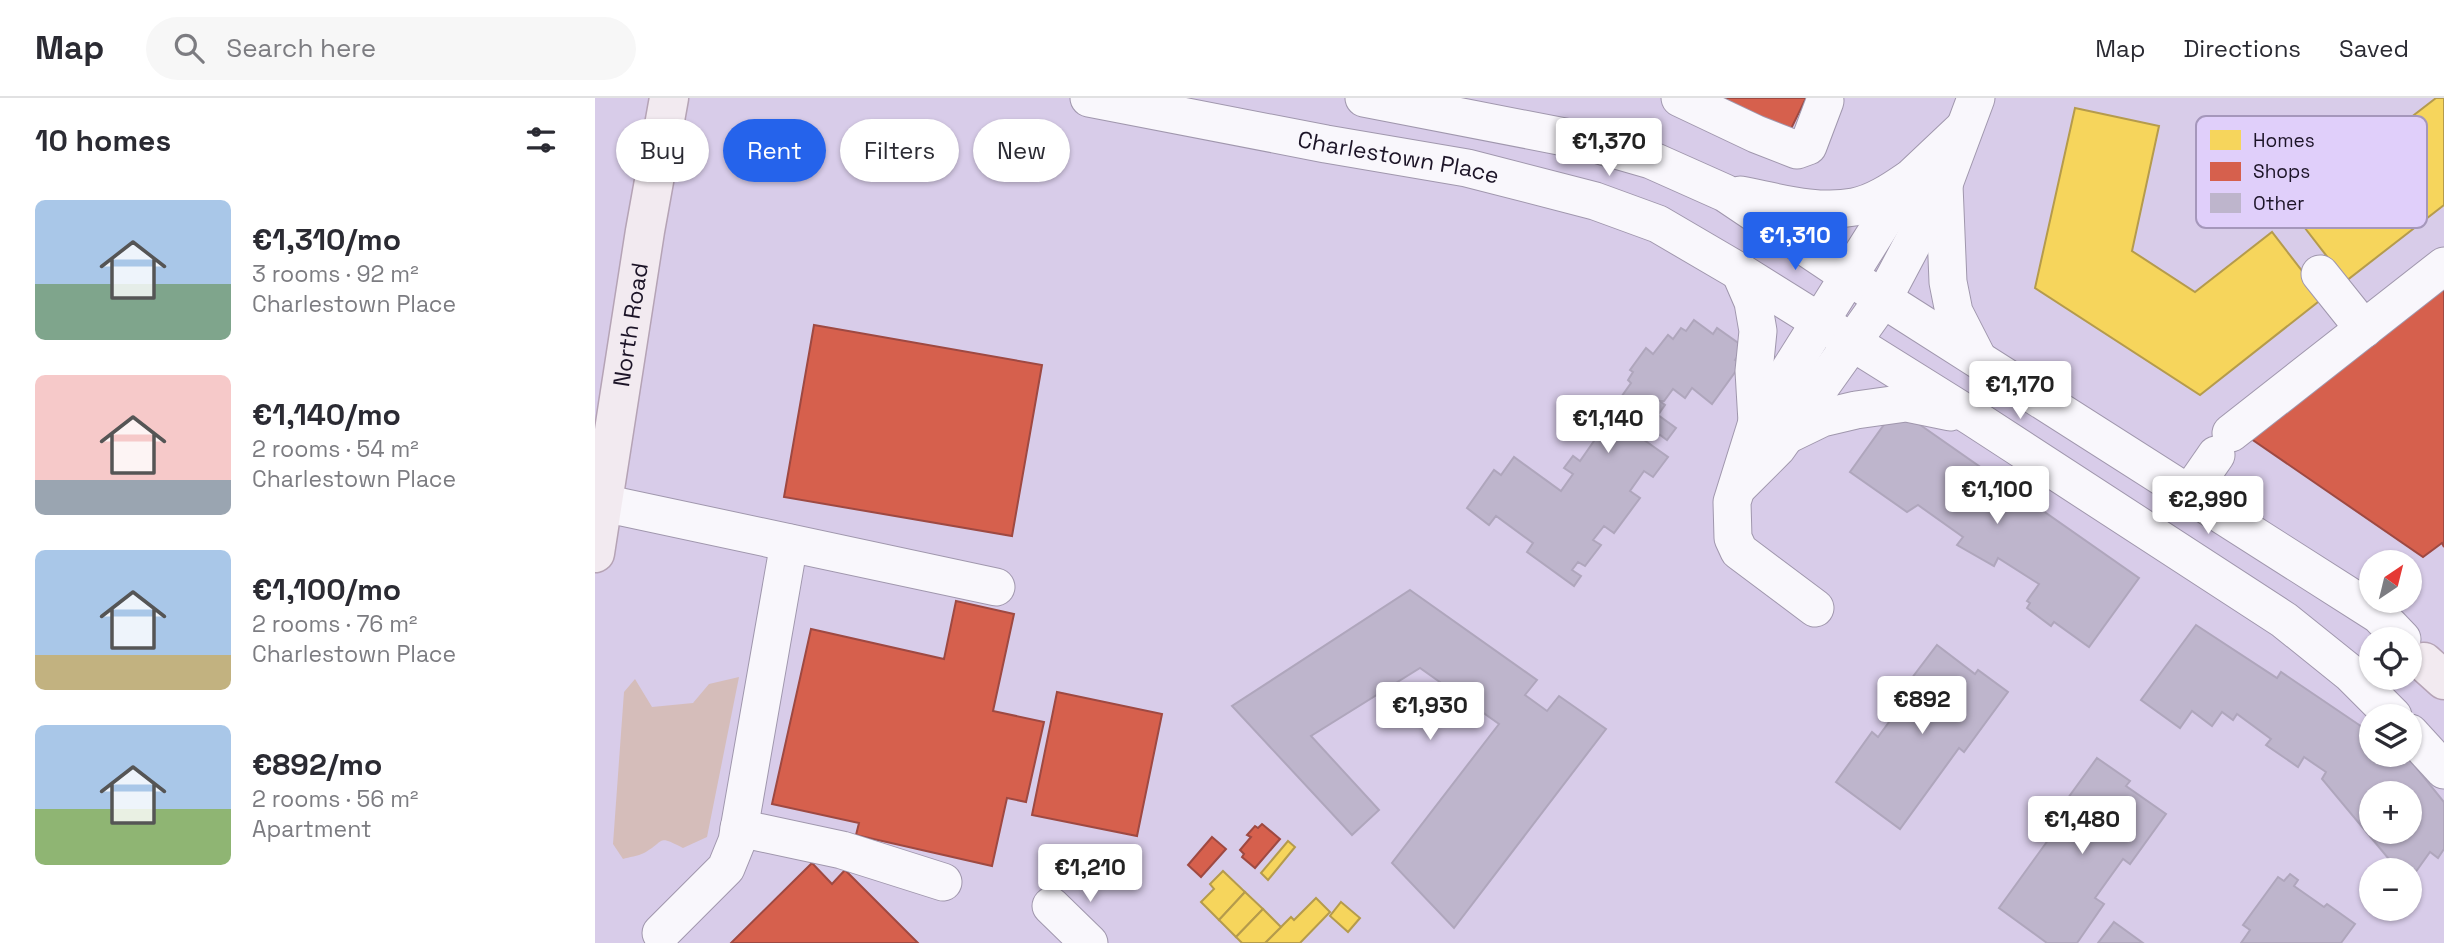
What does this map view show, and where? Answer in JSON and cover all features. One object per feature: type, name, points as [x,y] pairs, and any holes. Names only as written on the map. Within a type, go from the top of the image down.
[{"type":"main road","name":"North Road","points":[[595,553],[645,231],[669,98]]},
{"type":"street","name":"Charlestown Place","points":[[1089,98],[1467,168],[1595,201],[1658,224],[1972,417],[2284,620],[2350,673],[2381,704]]},
{"type":"street","points":[[1364,98],[1585,141],[1651,160],[1725,193],[1883,299],[2379,615],[2425,663]]},
{"type":"street","points":[[1680,98],[1797,150],[1808,146],[1825,101]]},
{"type":"street","points":[[1815,608],[1739,551],[1733,538],[1731,519],[1736,489],[1771,429],[1819,321],[1848,276],[1926,182],[1970,114]]},
{"type":"street","points":[[1771,429],[1853,343],[1883,299],[1926,182]]},
{"type":"street","points":[[1725,193],[1806,208],[1833,209],[1856,207],[1926,182]]},
{"type":"street","points":[[1926,182],[1954,312],[1979,360]]},
{"type":"street","points":[[2189,494],[2224,444],[2444,266]]},
{"type":"street","points":[[1740,272],[1753,302],[1758,331],[1754,371],[1771,429]]},
{"type":"street","points":[[2320,274],[2364,329]]},
{"type":"street","points":[[1771,429],[1906,402],[1972,417]]},
{"type":"street","points":[[603,503],[996,587]]},
{"type":"street","points":[[661,933],[726,868],[737,841],[789,543]]},
{"type":"street","points":[[2422,746],[2444,770]]},
{"type":"street","points":[[739,828],[842,850],[943,882]]},
{"type":"street","points":[[1051,906],[1090,943]]},
{"type":"shaded area","points":[[739,677],[707,837],[683,848],[665,840],[644,853],[623,859],[613,844],[624,692],[635,679],[652,707],[693,703],[709,684]]},
{"type":"building: Homes","points":[[2436,98],[2444,98],[2444,205],[2427,218],[2427,116],[2413,116]]},
{"type":"building: Homes","points":[[2075,108],[2159,126],[2132,251],[2195,292],[2272,232],[2323,298],[2200,395],[2035,288]]},
{"type":"building: Homes","points":[[2305,228],[2414,228],[2346,281]]},
{"type":"building: Homes","points":[[1288,841],[1295,847],[1268,880],[1261,873]]},
{"type":"building: Homes","points":[[1223,871],[1245,892],[1219,920],[1201,902],[1214,889],[1210,884]]},
{"type":"building: Homes","points":[[1245,892],[1263,909],[1236,937],[1219,920]]},
{"type":"building: Homes","points":[[1316,898],[1330,912],[1300,943],[1265,943],[1291,917],[1294,920]]},
{"type":"building: Homes","points":[[1341,902],[1360,918],[1348,932],[1330,916]]},
{"type":"building: Homes","points":[[1263,909],[1281,927],[1265,943],[1242,943],[1236,937]]},
{"type":"building: Shops","points":[[1709,98],[1806,98],[1788,135]]},
{"type":"building: Shops","points":[[2444,281],[2444,547],[2442,543],[2423,557],[2422,550],[2413,550],[2244,434]]},
{"type":"building: Shops","points":[[814,325],[1042,365],[1012,536],[784,497]]},
{"type":"building: Shops","points":[[956,601],[1014,614],[993,711],[1044,722],[1026,802],[1007,798],[992,866],[856,835],[859,823],[772,804],[811,629],[944,659]]},
{"type":"building: Shops","points":[[1057,692],[1162,714],[1137,836],[1032,815]]},
{"type":"building: Shops","points":[[1262,824],[1280,839],[1255,868],[1242,857],[1244,854],[1240,850],[1251,837],[1247,835],[1255,826],[1258,828]]},
{"type":"building: Shops","points":[[1212,837],[1226,849],[1201,877],[1188,865]]},
{"type":"building: Shops","points":[[812,863],[832,884],[845,870],[918,943],[731,943]]},
{"type":"building: Other","points":[[1694,320],[1713,334],[1717,328],[1744,347],[1735,360],[1741,364],[1712,404],[1692,388],[1685,398],[1673,389],[1664,401],[1660,401],[1665,405],[1658,415],[1676,428],[1667,440],[1648,426],[1640,437],[1668,457],[1653,477],[1644,471],[1630,491],[1640,498],[1614,533],[1604,526],[1593,540],[1601,545],[1585,566],[1578,562],[1572,570],[1581,576],[1574,586],[1527,552],[1533,543],[1496,516],[1489,525],[1467,508],[1494,470],[1501,475],[1514,457],[1561,491],[1573,474],[1564,468],[1573,456],[1580,461],[1610,418],[1604,414],[1617,397],[1619,400],[1631,383],[1628,380],[1633,372],[1630,370],[1646,348],[1653,354],[1668,335],[1673,339],[1681,328],[1686,331]]},
{"type":"building: Other","points":[[1896,408],[2139,578],[2089,647],[2054,622],[2051,626],[2027,608],[2030,603],[2027,601],[2039,584],[1998,558],[1994,566],[1957,545],[1963,537],[1918,505],[1907,512],[1850,472]]},
{"type":"building: Other","points":[[1410,590],[1537,680],[1525,695],[1547,711],[1559,696],[1606,729],[1454,928],[1392,863],[1499,724],[1420,668],[1311,736],[1379,810],[1352,835],[1232,706]]},
{"type":"building: Other","points":[[2196,625],[2277,678],[2281,672],[2359,725],[2359,767],[2416,767],[2444,802],[2444,849],[2438,858],[2430,852],[2422,863],[2422,858],[2388,858],[2376,844],[2422,844],[2422,781],[2359,781],[2359,823],[2322,779],[2326,772],[2304,757],[2298,767],[2266,745],[2271,739],[2237,714],[2233,720],[2222,712],[2212,726],[2192,711],[2180,728],[2141,700]]},
{"type":"building: Other","points":[[1937,645],[1975,674],[1978,670],[2008,692],[1964,752],[1959,748],[1900,829],[1836,782],[1872,732],[1878,737],[1908,696],[1902,691]]},
{"type":"building: Other","points":[[2097,758],[2130,781],[2126,786],[2166,814],[2130,864],[2123,859],[2095,898],[2104,904],[2077,943],[2047,943],[1999,908],[2059,825],[2052,820]]},
{"type":"building: Other","points":[[2290,874],[2298,880],[2294,886],[2324,907],[2327,904],[2355,924],[2341,943],[2241,943],[2250,930],[2243,925],[2278,877],[2284,881]]},
{"type":"building: Other","points":[[2114,922],[2143,943],[2098,943]]}]
